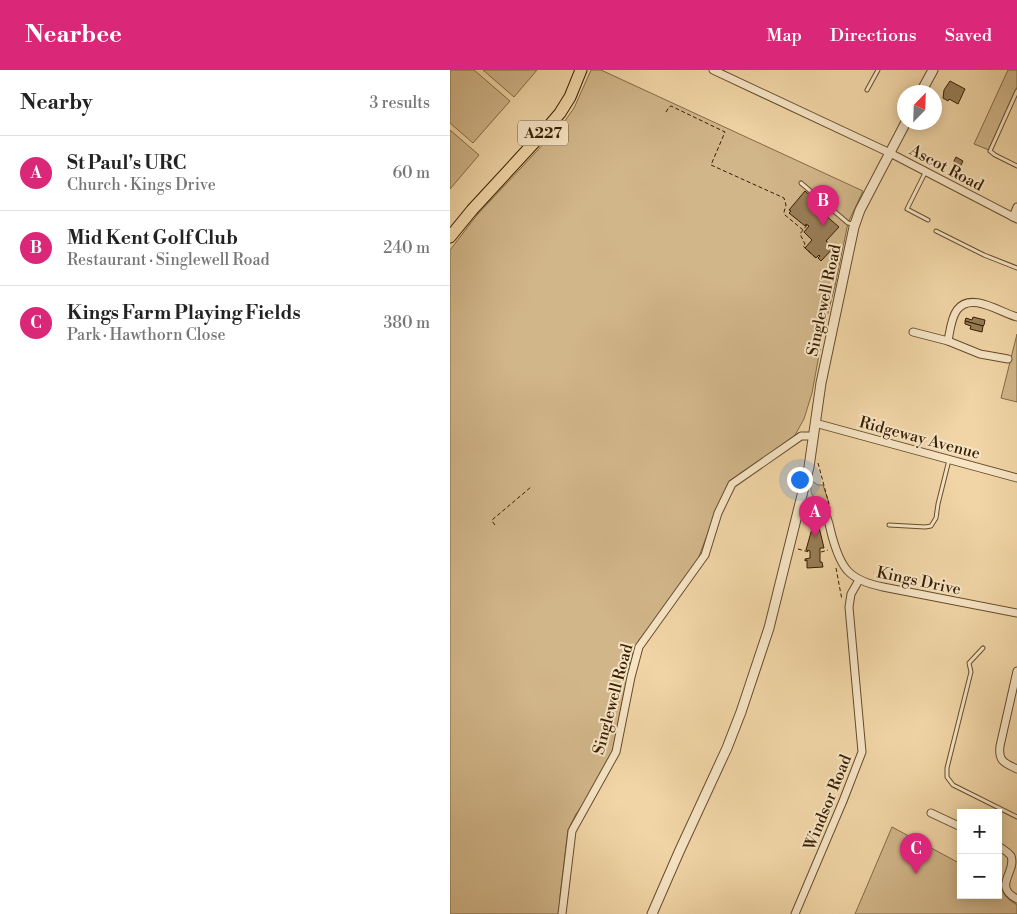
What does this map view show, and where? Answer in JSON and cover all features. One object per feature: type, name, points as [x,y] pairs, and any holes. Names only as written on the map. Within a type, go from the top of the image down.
[{"type":"main road","name":"A227","points":[[450,238],[472,210],[560,113],[572,92],[581,70]]},
{"type":"street","points":[[926,85],[933,70]]},
{"type":"street","name":"Ascot Road","points":[[717,71],[890,153],[1015,218]]},
{"type":"street","name":"Singlewell Road","points":[[652,914],[739,718],[769,628],[810,463],[824,365],[854,225],[902,130]]},
{"type":"street","points":[[1015,218],[1017,207]]},
{"type":"street","points":[[948,341],[958,308],[968,303],[979,302],[1017,317]]},
{"type":"street","points":[[913,332],[948,341],[980,354],[1008,359]]},
{"type":"street","name":"Ridgeway Avenue","points":[[815,423],[1017,478]]},
{"type":"street","name":"Singlewell Road","points":[[562,914],[572,831],[616,752],[639,647],[705,555],[718,513],[732,484],[801,436],[814,436]]},
{"type":"street","name":"Kings Drive","points":[[800,504],[816,508],[824,513],[842,564],[859,580],[883,587],[1017,613]]},
{"type":"street","name":"Windsor Road","points":[[795,914],[862,752],[849,607],[851,594],[859,580]]},
{"type":"street","points":[[1017,671],[999,754],[1003,762],[1017,769]]},
{"type":"street","points":[[931,813],[957,825]]},
{"type":"street","points":[[1002,849],[1007,852],[1012,860],[1012,869],[1006,886],[1009,894],[1017,899]]},
{"type":"lane","points":[[867,90],[878,70]]},
{"type":"lane","points":[[1017,92],[990,151],[994,155],[1017,166]]},
{"type":"lane","points":[[926,172],[907,209],[928,220]]},
{"type":"lane","points":[[801,183],[848,223],[854,225]]},
{"type":"lane","points":[[936,232],[984,255],[1017,268]]},
{"type":"lane","points":[[889,525],[931,526],[936,518],[949,459]]},
{"type":"lane","points":[[983,648],[969,663],[971,672],[947,768],[947,777],[953,785],[1017,817]]},
{"type":"path","points":[[666,112],[671,106],[726,132],[711,165],[784,198],[786,205],[785,215],[803,230]]},
{"type":"path","points":[[807,225],[800,234],[805,244],[803,246],[816,258]]},
{"type":"path","points":[[817,460],[831,512]]},
{"type":"path","points":[[495,525],[492,520],[531,487]]},
{"type":"path","points":[[810,495],[830,508]]},
{"type":"path","points":[[794,548],[809,552]]},
{"type":"path","points":[[821,552],[830,550]]},
{"type":"path","points":[[834,563],[843,605]]},
{"type":"shaded area","points":[[450,70],[474,70],[510,101],[473,143],[450,123]]},
{"type":"shaded area","points":[[483,70],[537,70],[514,97]]},
{"type":"shaded area","points":[[591,70],[601,70],[863,191],[848,223],[824,328],[812,393],[804,419],[788,444],[742,472],[729,486],[715,514],[695,567],[639,640],[633,652],[615,746],[610,760],[568,830],[560,896],[561,914],[450,914],[450,250],[477,215],[564,122],[574,108]]},
{"type":"shaded area","points":[[1008,70],[1017,70],[1017,87],[989,150],[974,144]]},
{"type":"shaded area","points":[[450,130],[479,155],[450,189]]},
{"type":"shaded area","points":[[1017,334],[1017,402],[1001,398]]},
{"type":"shaded area","points":[[812,481],[818,485],[823,485],[828,505],[812,494]]},
{"type":"shaded area","points":[[892,827],[957,862],[957,899],[1002,899],[1002,886],[1007,897],[1017,905],[1017,914],[855,914]]},
{"type":"building","points":[[950,81],[965,89],[958,104],[943,98],[944,90]]},
{"type":"building","points":[[956,157],[963,161],[959,169],[952,165]]},
{"type":"building","points":[[805,191],[822,206],[818,210],[820,212],[822,210],[839,227],[826,241],[834,247],[821,261],[818,258],[819,255],[816,258],[805,248],[812,240],[804,232],[809,226],[806,224],[805,226],[789,213],[791,211],[789,210]]},
{"type":"building","points":[[973,317],[985,320],[984,325],[965,321],[966,318],[972,320]]},
{"type":"building","points":[[965,321],[983,326],[982,332],[970,329],[971,326],[965,324]]},
{"type":"building","points":[[813,525],[819,527],[824,548],[820,548],[820,562],[822,562],[823,567],[807,568],[807,560],[805,561],[805,559],[810,558],[810,551],[806,550]]},
{"type":"place","name":"Mid Kent Golf Club","points":[[823,226]]},
{"type":"place","name":"St Paul's URC","points":[[815,537]]},
{"type":"place","name":"Kings Farm Playing Fields","points":[[916,874]]}]
